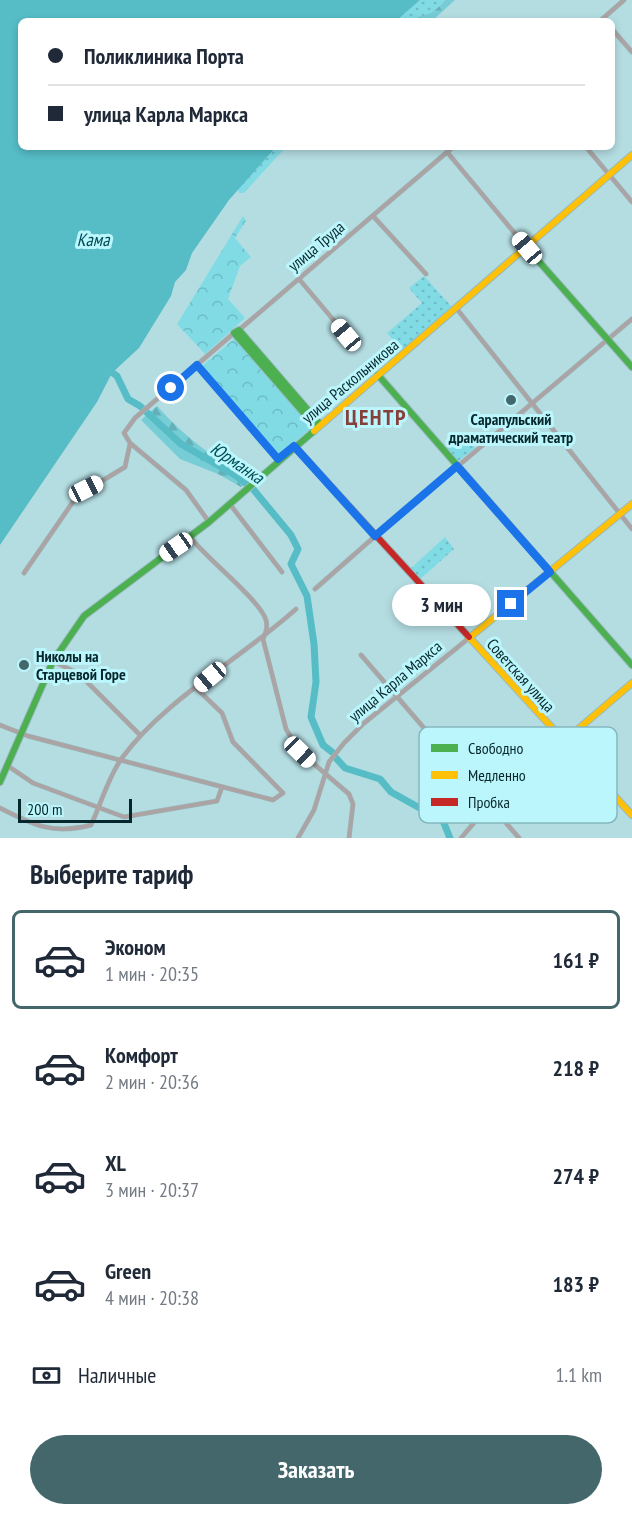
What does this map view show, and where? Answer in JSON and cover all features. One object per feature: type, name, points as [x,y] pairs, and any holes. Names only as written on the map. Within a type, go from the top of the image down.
[{"type":"main road","name":"улица Раскольникова","points":[[0,782],[53,661],[68,636],[93,608],[209,522],[278,459],[457,309],[632,155]]},
{"type":"main road","points":[[527,248],[632,367]]},
{"type":"main road","points":[[237,332],[318,426]]},
{"type":"main road","points":[[378,375],[632,665]]},
{"type":"main road","name":"Советская улица","points":[[294,446],[549,727]]},
{"type":"main road","name":"улица Карла Маркса","points":[[469,638],[632,504]]},
{"type":"main road","points":[[581,727],[632,683]]},
{"type":"main road","name":"Советская улица","points":[[617,799],[632,815]]},
{"type":"street","points":[[604,18],[624,0]]},
{"type":"street","points":[[615,32],[632,52]]},
{"type":"street","name":"улица Труда","points":[[130,443],[124,433],[135,418],[449,150]]},
{"type":"street","points":[[589,150],[632,202]]},
{"type":"street","points":[[447,152],[527,248]]},
{"type":"street","points":[[373,216],[426,274]]},
{"type":"street","points":[[298,279],[352,342]]},
{"type":"street","points":[[457,309],[632,529]]},
{"type":"street","points":[[315,589],[632,319]]},
{"type":"street","points":[[197,365],[278,459]]},
{"type":"street","points":[[24,573],[77,496],[124,467],[130,443],[186,490],[209,522]]},
{"type":"street","points":[[231,501],[282,572]]},
{"type":"street","points":[[190,537],[242,589],[264,615],[267,627],[263,639],[286,729],[300,752],[349,794],[353,804],[349,838]]},
{"type":"street","points":[[0,807],[41,828],[78,829],[91,825],[120,760],[140,735],[236,654],[263,639],[296,609]]},
{"type":"street","name":"улица Карла Маркса","points":[[298,838],[314,810],[329,762],[344,743],[469,638]]},
{"type":"street","points":[[361,655],[424,727]]},
{"type":"street","points":[[53,661],[80,674],[140,735]]},
{"type":"street","points":[[0,725],[21,734],[273,800],[283,793],[232,742],[222,713],[196,688]]},
{"type":"street","points":[[8,766],[33,783],[124,817],[217,801],[222,787]]},
{"type":"street","points":[[460,838],[473,823]]},
{"type":"street","points":[[506,823],[519,838]]},
{"type":"green space","points":[[420,0],[445,0],[429,16],[399,18]]},
{"type":"green space","points":[[445,0],[455,0],[435,18],[417,18],[433,12]]},
{"type":"green space","points":[[273,150],[283,150],[244,193],[239,193],[238,189]]},
{"type":"green space","points":[[243,216],[246,221],[235,238],[251,257],[240,266],[228,299],[245,318],[205,354],[177,324]]},
{"type":"green space","points":[[424,276],[452,307],[403,351],[387,333],[422,303],[409,288]]},
{"type":"green space","points":[[235,338],[312,427],[279,456],[202,366]]},
{"type":"green space","points":[[157,406],[201,447],[253,477],[241,487],[218,474],[180,459],[141,420]]},
{"type":"green space","points":[[463,432],[475,448],[457,462],[444,449]]},
{"type":"green space","points":[[445,537],[454,549],[419,580],[410,569]]},
{"type":"water","name":"Кама","points":[[0,0],[420,0],[399,18],[18,18],[18,150],[273,150],[229,200],[192,253],[186,270],[175,282],[171,296],[139,348],[112,373],[97,402],[0,545]]},
{"type":"waterway","name":"Юрманка","points":[[106,368],[117,376],[128,399],[140,406],[181,444],[235,475],[253,489],[291,535],[298,549],[291,564],[307,596],[314,644],[316,682],[311,717],[323,745],[332,752]]},
{"type":"waterway","name":"Юрманка","points":[[336,758],[345,768],[380,779],[391,792],[419,808]]},
{"type":"waterway","name":"Юрманка","points":[[444,823],[450,838]]},
{"type":"traffic: fast","points":[[527,248],[632,367]]},
{"type":"traffic: fast","points":[[316,427],[234,333],[239,330],[320,424]]},
{"type":"traffic: fast","points":[[378,375],[632,665]]},
{"type":"traffic: fast","points":[[0,782],[53,661],[84,616],[209,522],[314,431]]},
{"type":"traffic: slow","points":[[314,431],[632,155]]},
{"type":"traffic: slow","points":[[469,638],[632,504]]},
{"type":"traffic: slow","points":[[469,637],[551,727]]},
{"type":"traffic: slow","points":[[581,727],[632,683]]},
{"type":"traffic: slow","points":[[617,799],[632,815]]},
{"type":"traffic: jam","points":[[294,446],[469,637]]},
{"type":"place","name":"Сарапульский драматический театр","points":[[511,400]]},
{"type":"place","name":"Николы на Старцевой Горе","points":[[24,665]]},
{"type":"district","name":"ЦЕНТР","points":[[376,417]]},
{"type":"route","points":[[171,388],[197,365],[278,459],[294,446],[375,536],[457,466],[550,572],[511,604]]}]
